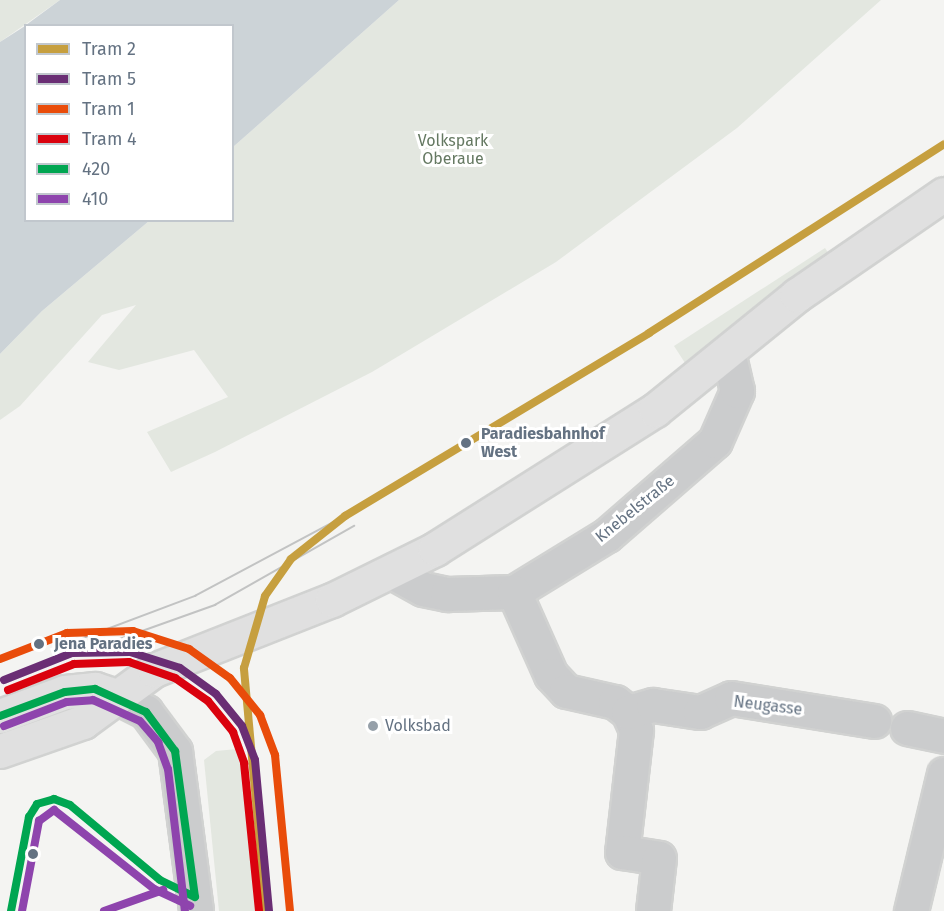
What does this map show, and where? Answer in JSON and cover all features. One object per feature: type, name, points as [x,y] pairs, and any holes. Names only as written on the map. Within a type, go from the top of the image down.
[{"type":"main road","points":[[0,751],[82,722],[113,695],[154,670],[394,573],[655,410],[827,272],[944,194]]},
{"type":"main road","points":[[0,717],[65,692],[95,689],[113,695]]},
{"type":"street","name":"Knebelstraße","points":[[394,573],[423,589],[447,594],[514,592],[608,535],[716,441],[737,391],[728,352]]},
{"type":"street","points":[[514,592],[551,675],[566,691],[615,702],[628,712],[636,730],[622,852],[659,858],[653,911]]},
{"type":"street","points":[[113,695],[146,712],[174,751],[196,911]]},
{"type":"street","name":"Neugasse","points":[[628,712],[653,705],[700,712],[731,698],[874,722]]},
{"type":"street","points":[[907,729],[944,736]]},
{"type":"street","points":[[911,911],[944,774]]},
{"type":"green space","points":[[0,0],[60,0],[24,24],[0,42]]},
{"type":"green space","name":"Volkspark Oberaue","points":[[399,0],[881,0],[737,128],[556,262],[372,372],[215,452],[171,472],[147,432],[228,397],[194,350],[119,370],[88,362],[136,305],[102,315],[20,406],[0,420],[0,354],[42,311],[148,222],[234,222],[234,146]]},
{"type":"green space","points":[[825,248],[829,254],[687,366],[674,346]]},
{"type":"green space","points":[[237,749],[259,911],[219,911],[204,760],[216,751]]},
{"type":"shaded area","points":[[60,0],[399,0],[234,146],[234,24],[27,24]]},
{"type":"shaded area","points":[[24,27],[24,222],[148,222],[42,311],[0,354],[0,42]]},
{"type":"tram line","name":"2","points":[[266,911],[244,668],[265,596],[291,559],[345,516],[649,333],[944,144]]},
{"type":"tram line","points":[[70,643],[195,596],[345,516]]},
{"type":"tram line","points":[[58,661],[215,605],[354,526]]},
{"type":"tram line","name":"1","points":[[0,659],[67,633],[133,631],[189,649],[230,678],[260,715],[275,755],[290,910]]},
{"type":"tram line","name":"5","points":[[4,680],[72,653],[130,652],[180,668],[216,694],[242,726],[255,760],[269,911]]},
{"type":"tram line","name":"4","points":[[8,690],[74,664],[129,662],[175,678],[208,701],[233,732],[244,763],[259,911]]},
{"type":"transit line","name":"420","points":[[0,716],[65,692],[95,689],[146,712],[175,751],[195,897]]},
{"type":"transit line","name":"410","points":[[4,726],[67,702],[93,700],[140,721],[158,742],[168,769],[185,911]]},
{"type":"transit line","name":"420","points":[[11,911],[29,817],[37,804],[54,799],[70,805],[160,880],[195,897]]},
{"type":"transit line","name":"410","points":[[22,911],[39,821],[54,810],[154,889],[190,906]]},
{"type":"transit line","name":"410","points":[[104,911],[163,890]]},
{"type":"place","name":"Paradiesbahnhof West","points":[[466,443]]},
{"type":"place","name":"Jena Paradies","points":[[39,644]]},
{"type":"place","name":"Volksbad","points":[[373,726]]}]
